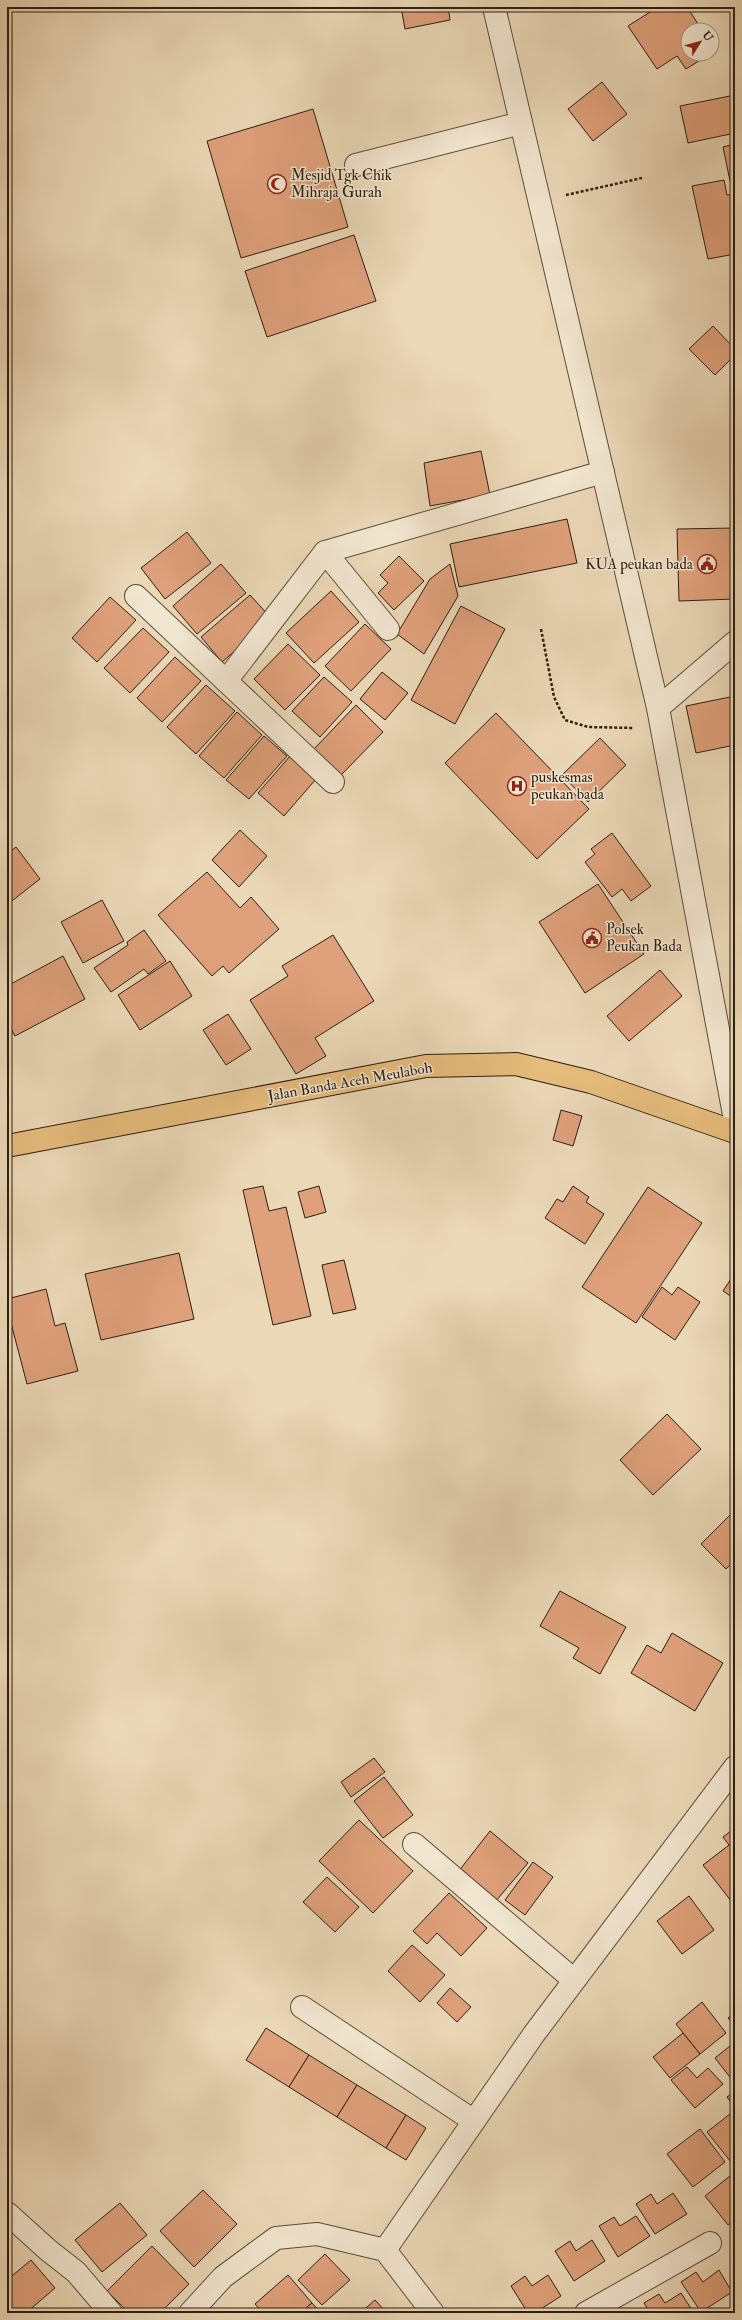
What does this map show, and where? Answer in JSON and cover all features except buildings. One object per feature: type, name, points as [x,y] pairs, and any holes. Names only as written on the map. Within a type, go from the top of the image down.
[{"type":"highway","name":"Jalan Banda Aceh Meulaboh","points":[[7,1146],[426,1066],[516,1064],[591,1082],[735,1132]]},
{"type":"street","points":[[494,7],[538,201],[658,708],[735,1120]]},
{"type":"street","points":[[356,165],[521,123]]},
{"type":"street","points":[[226,681],[325,552],[603,472]]},
{"type":"street","points":[[325,552],[388,629]]},
{"type":"street","points":[[136,596],[333,782]]},
{"type":"street","points":[[658,708],[735,642]]},
{"type":"street","points":[[385,2250],[574,1980],[735,1767]]},
{"type":"street","points":[[414,1844],[574,1980]]},
{"type":"street","points":[[302,2007],[474,2121]]},
{"type":"street","points":[[7,2213],[48,2250],[76,2272],[112,2313]]},
{"type":"street","points":[[190,2313],[223,2276],[276,2238],[317,2234],[385,2250],[433,2313]]},
{"type":"street","points":[[586,2313],[710,2243]]},
{"type":"path","points":[[538,201],[642,178]]},
{"type":"path","points":[[541,629],[554,697],[565,720],[588,727],[662,729]]},
{"type":"place","name":"Mesjid Tgk Chik Mihraja Gurah","points":[[277,184]]},
{"type":"place","name":"KUA peukan bada","points":[[707,564]]},
{"type":"place","name":"puskesmas peukan bada","points":[[517,786]]},
{"type":"place","name":"Polsek Peukan Bada","points":[[592,938]]}]
